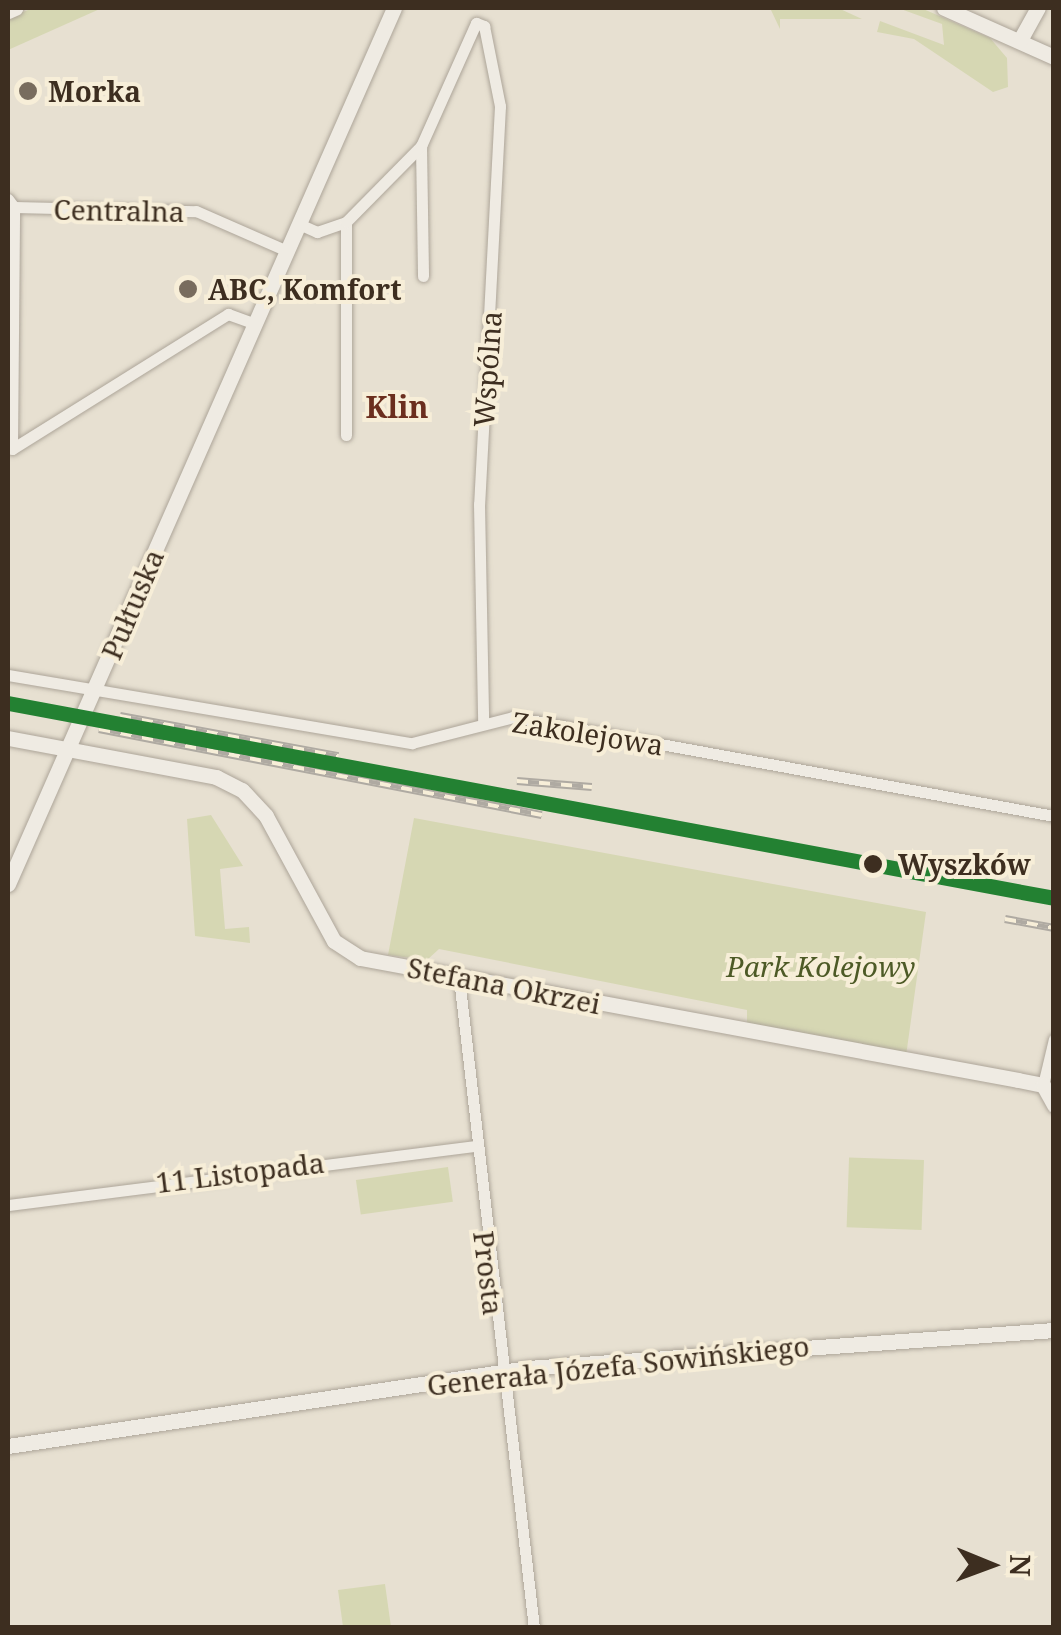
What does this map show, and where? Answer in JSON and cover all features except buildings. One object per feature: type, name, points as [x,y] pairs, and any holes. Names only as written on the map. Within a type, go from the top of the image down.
[{"type":"street","points":[[8,11],[15,8]]},
{"type":"street","name":"Pułtuska","points":[[8,884],[394,8]]},
{"type":"street","points":[[299,224],[317,232],[346,222],[421,146],[480,8]]},
{"type":"street","points":[[944,8],[1054,58]]},
{"type":"street","points":[[1020,40],[1038,8]]},
{"type":"street","name":"Wspólna","points":[[476,23],[487,33],[500,106],[479,504],[483,722]]},
{"type":"street","points":[[421,146],[423,276]]},
{"type":"street","points":[[11,204],[12,448],[228,314],[255,324]]},
{"type":"street","name":"Centralna","points":[[11,204],[196,211],[287,251]]},
{"type":"street","points":[[346,222],[346,435]]},
{"type":"street","name":"Zakolejowa","points":[[8,675],[412,743],[513,717],[1054,816]]},
{"type":"street","name":"Stefana Okrzei","points":[[8,738],[216,776],[242,790],[266,816],[334,941],[360,958],[1043,1085]]},
{"type":"street","name":"Prosta","points":[[458,978],[474,1146],[534,1628]]},
{"type":"street","points":[[1054,1039],[1043,1085],[1054,1105]]},
{"type":"street","name":"11 Listopada","points":[[8,1205],[474,1146]]},
{"type":"street","name":"Generała Józefa Sowińskiego","points":[[8,1446],[502,1371],[1054,1330]]},
{"type":"green space","points":[[33,8],[102,8],[8,50],[8,18]]},
{"type":"green space","points":[[770,8],[838,8],[862,19],[780,19],[780,29]]},
{"type":"green space","points":[[898,8],[921,8],[990,38],[1007,58],[1008,87],[993,92],[914,39],[877,32],[880,21],[944,45],[942,24]]},
{"type":"green space","points":[[211,815],[243,866],[220,869],[225,929],[249,927],[250,943],[195,936],[187,819]]},
{"type":"green space","name":"Park Kolejowy","points":[[414,818],[926,912],[906,1056],[747,1027],[747,1010],[439,949],[427,960],[388,955]]},
{"type":"green space","points":[[849,1157],[924,1160],[922,1230],[847,1227]]},
{"type":"green space","points":[[448,1167],[453,1202],[361,1215],[356,1180]]},
{"type":"green space","points":[[385,1584],[391,1627],[343,1627],[338,1590]]},
{"type":"railway","points":[[120,716],[338,756]]},
{"type":"railway","points":[[99,729],[542,815]]},
{"type":"railway","points":[[517,781],[592,787]]},
{"type":"railway","points":[[1005,919],[1054,928]]},
{"type":"transit line","points":[[8,703],[1054,898]]},
{"type":"place","name":"Morka","points":[[28,91]]},
{"type":"place","name":"ABC, Komfort","points":[[188,289]]},
{"type":"place","name":"Wyszków","points":[[873,864]]},
{"type":"district","name":"Klin","points":[[397,407]]}]
